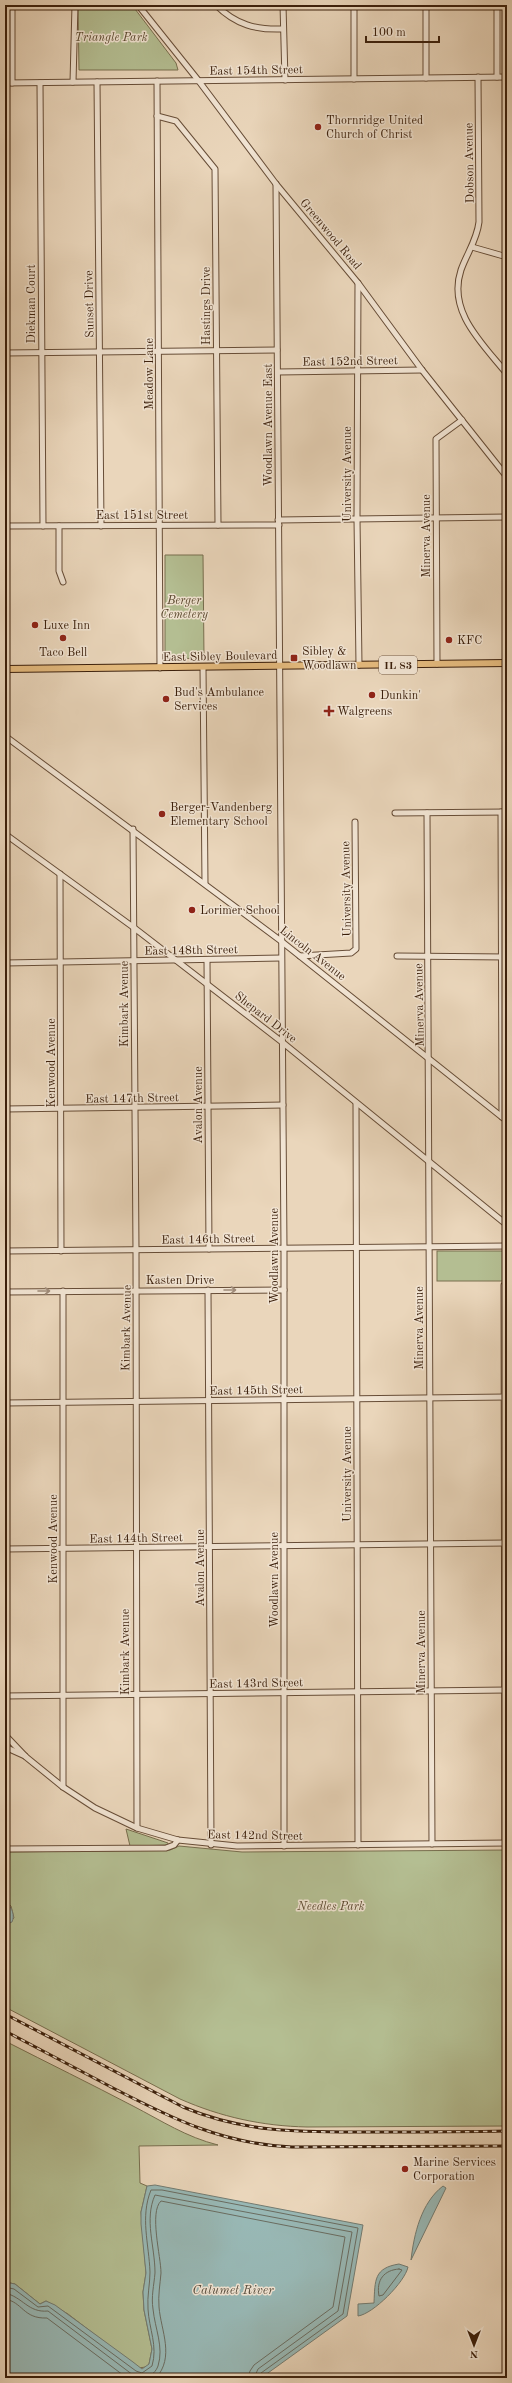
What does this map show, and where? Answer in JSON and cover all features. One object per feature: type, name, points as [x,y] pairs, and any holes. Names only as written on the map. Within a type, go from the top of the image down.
[{"type":"main road","name":"East Sibley Boulevard","points":[[5,669],[507,663]]},
{"type":"street","points":[[12,5],[12,83]]},
{"type":"street","points":[[73,82],[75,5]]},
{"type":"street","name":"Greenwood Road","points":[[138,5],[198,80],[276,184],[358,283],[422,370],[507,477]]},
{"type":"street","points":[[216,5],[235,21],[247,26],[262,30],[283,29]]},
{"type":"street","points":[[283,5],[285,80]]},
{"type":"street","points":[[354,5],[354,79]]},
{"type":"street","points":[[426,5],[426,78]]},
{"type":"street","points":[[497,5],[498,77]]},
{"type":"street","name":"Dobson Avenue","points":[[478,77],[480,213],[477,236],[461,271],[459,294],[462,314],[466,323],[507,374]]},
{"type":"street","name":"East 154th Street","points":[[5,83],[507,77]]},
{"type":"street","name":"Meadow Lane","points":[[157,81],[160,668]]},
{"type":"street","name":"Sunset Drive","points":[[97,82],[101,526]]},
{"type":"street","name":"Diekman Court","points":[[40,83],[43,526]]},
{"type":"street","name":"Hastings Drive","points":[[157,116],[176,121],[216,169],[218,525]]},
{"type":"street","name":"Woodlawn Avenue East","points":[[276,184],[279,666]]},
{"type":"street","points":[[472,247],[507,257]]},
{"type":"street","name":"University Avenue","points":[[358,283],[357,519],[359,665]]},
{"type":"street","points":[[5,354],[277,350]]},
{"type":"street","name":"East 152nd Street","points":[[278,372],[422,370]]},
{"type":"street","name":"Minerva Avenue","points":[[436,664],[436,439],[462,420]]},
{"type":"street","name":"East 151st Street","points":[[5,526],[218,525],[357,519],[507,516]]},
{"type":"street","points":[[59,526],[59,571],[63,582]]},
{"type":"street","name":"Woodlawn Avenue","points":[[279,666],[284,1249],[284,1846]]},
{"type":"street","points":[[203,667],[205,883]]},
{"type":"street","name":"Lincoln Avenue","points":[[5,736],[133,829],[281,941],[507,1122]]},
{"type":"street","points":[[501,812],[505,957],[502,1117]]},
{"type":"street","points":[[395,813],[507,812]]},
{"type":"street","name":"Minerva Avenue","points":[[427,813],[430,1060],[429,1247],[432,1844]]},
{"type":"street","name":"University Avenue","points":[[300,956],[351,953],[356,946],[355,822]]},
{"type":"street","name":"Kimbark Avenue","points":[[133,829],[136,1250],[135,1548],[137,1828]]},
{"type":"street","name":"Shepard Drive","points":[[5,834],[133,927],[282,1042],[507,1225]]},
{"type":"street","name":"Kenwood Avenue","points":[[60,874],[62,1108],[61,1251]]},
{"type":"street","points":[[397,956],[428,958],[505,957]]},
{"type":"street","name":"East 148th Street","points":[[5,963],[281,958]]},
{"type":"street","name":"Avalon Avenue","points":[[207,960],[209,1249]]},
{"type":"street","name":"University Avenue","points":[[356,1103],[358,1845]]},
{"type":"street","name":"East 147th Street","points":[[5,1109],[283,1105]]},
{"type":"street","name":"East 146th Street","points":[[5,1251],[507,1246]]},
{"type":"street","points":[[504,1285],[506,1397],[506,1843]]},
{"type":"street","name":"Avalon Avenue","points":[[208,1290],[211,1845]]},
{"type":"street","name":"Kasten Drive","points":[[5,1292],[284,1290]]},
{"type":"street","name":"Kenwood Avenue","points":[[63,1291],[63,1787]]},
{"type":"street","name":"East 145th Street","points":[[5,1403],[506,1397]]},
{"type":"street","name":"East 144th Street","points":[[5,1549],[506,1543]]},
{"type":"street","name":"East 143rd Street","points":[[5,1696],[506,1690]]},
{"type":"street","points":[[5,1735],[26,1757]]},
{"type":"street","points":[[5,1747],[26,1757]]},
{"type":"street","name":"East 142nd Street","points":[[26,1757],[63,1787],[95,1808],[137,1828],[178,1840],[211,1845],[284,1846],[506,1843]]},
{"type":"street","points":[[5,1849],[166,1848],[174,1845],[178,1840]]},
{"type":"green space","name":"Triangle Park","points":[[78,5],[132,5],[176,63],[178,70],[79,70]]},
{"type":"green space","name":"Berger Cemetery","points":[[165,555],[203,555],[204,658],[165,659]]},
{"type":"green space","points":[[437,1251],[507,1251],[507,1281],[437,1281]]},
{"type":"green space","points":[[126,1829],[168,1843],[168,1845],[130,1846]]},
{"type":"green space","name":"Needles Park","points":[[179,1846],[242,1852],[507,1850],[507,2126],[307,2127],[274,2125],[226,2116],[180,2099],[5,2007],[5,1925],[14,1918],[11,1906],[7,1903],[5,1852],[170,1850]]},
{"type":"green space","points":[[5,2041],[174,2128],[195,2138],[218,2145],[139,2146],[140,2183],[147,2186],[141,2212],[146,2273],[143,2292],[144,2310],[152,2349],[149,2364],[146,2367],[138,2368],[68,2314],[46,2301],[40,2304],[15,2284],[5,2282]]},
{"type":"water","points":[[5,1891],[7,1903],[12,1909],[13,1917],[12,1922],[5,1925]]},
{"type":"water","name":"Calumet River","points":[[155,2185],[363,2225],[347,2316],[261,2378],[5,2378],[5,2282],[15,2284],[40,2304],[46,2301],[55,2305],[142,2369],[149,2364],[152,2349],[144,2310],[143,2292],[146,2273],[141,2212],[147,2186]]},
{"type":"water","points":[[443,2186],[446,2188],[411,2260],[414,2240],[424,2210],[435,2193]]},
{"type":"water","points":[[399,2264],[408,2267],[406,2273],[395,2289],[372,2310],[358,2316],[358,2304],[374,2303],[376,2282],[380,2272],[391,2266]]},
{"type":"railway","points":[[5,2014],[183,2107],[207,2116],[230,2122],[276,2130],[324,2132],[507,2131]]},
{"type":"railway","points":[[5,2031],[113,2088],[178,2120],[243,2141],[292,2147],[507,2146]]},
{"type":"place","name":"Thornridge United Church of Christ","points":[[318,127]]},
{"type":"place","name":"Luxe Inn","points":[[35,625]]},
{"type":"place","name":"Taco Bell","points":[[63,638]]},
{"type":"place","name":"KFC","points":[[449,640]]},
{"type":"place","name":"Sibley & Woodlawn","points":[[294,658]]},
{"type":"place","name":"Dunkin'","points":[[372,695]]},
{"type":"place","name":"Bud's Ambulance Services","points":[[166,699]]},
{"type":"place","name":"Walgreens","points":[[329,711]]},
{"type":"place","name":"Berger-Vandenberg Elementary School","points":[[162,814]]},
{"type":"place","name":"Lorimer School","points":[[192,910]]},
{"type":"place","name":"Marine Services Corporation","points":[[405,2169]]}]
